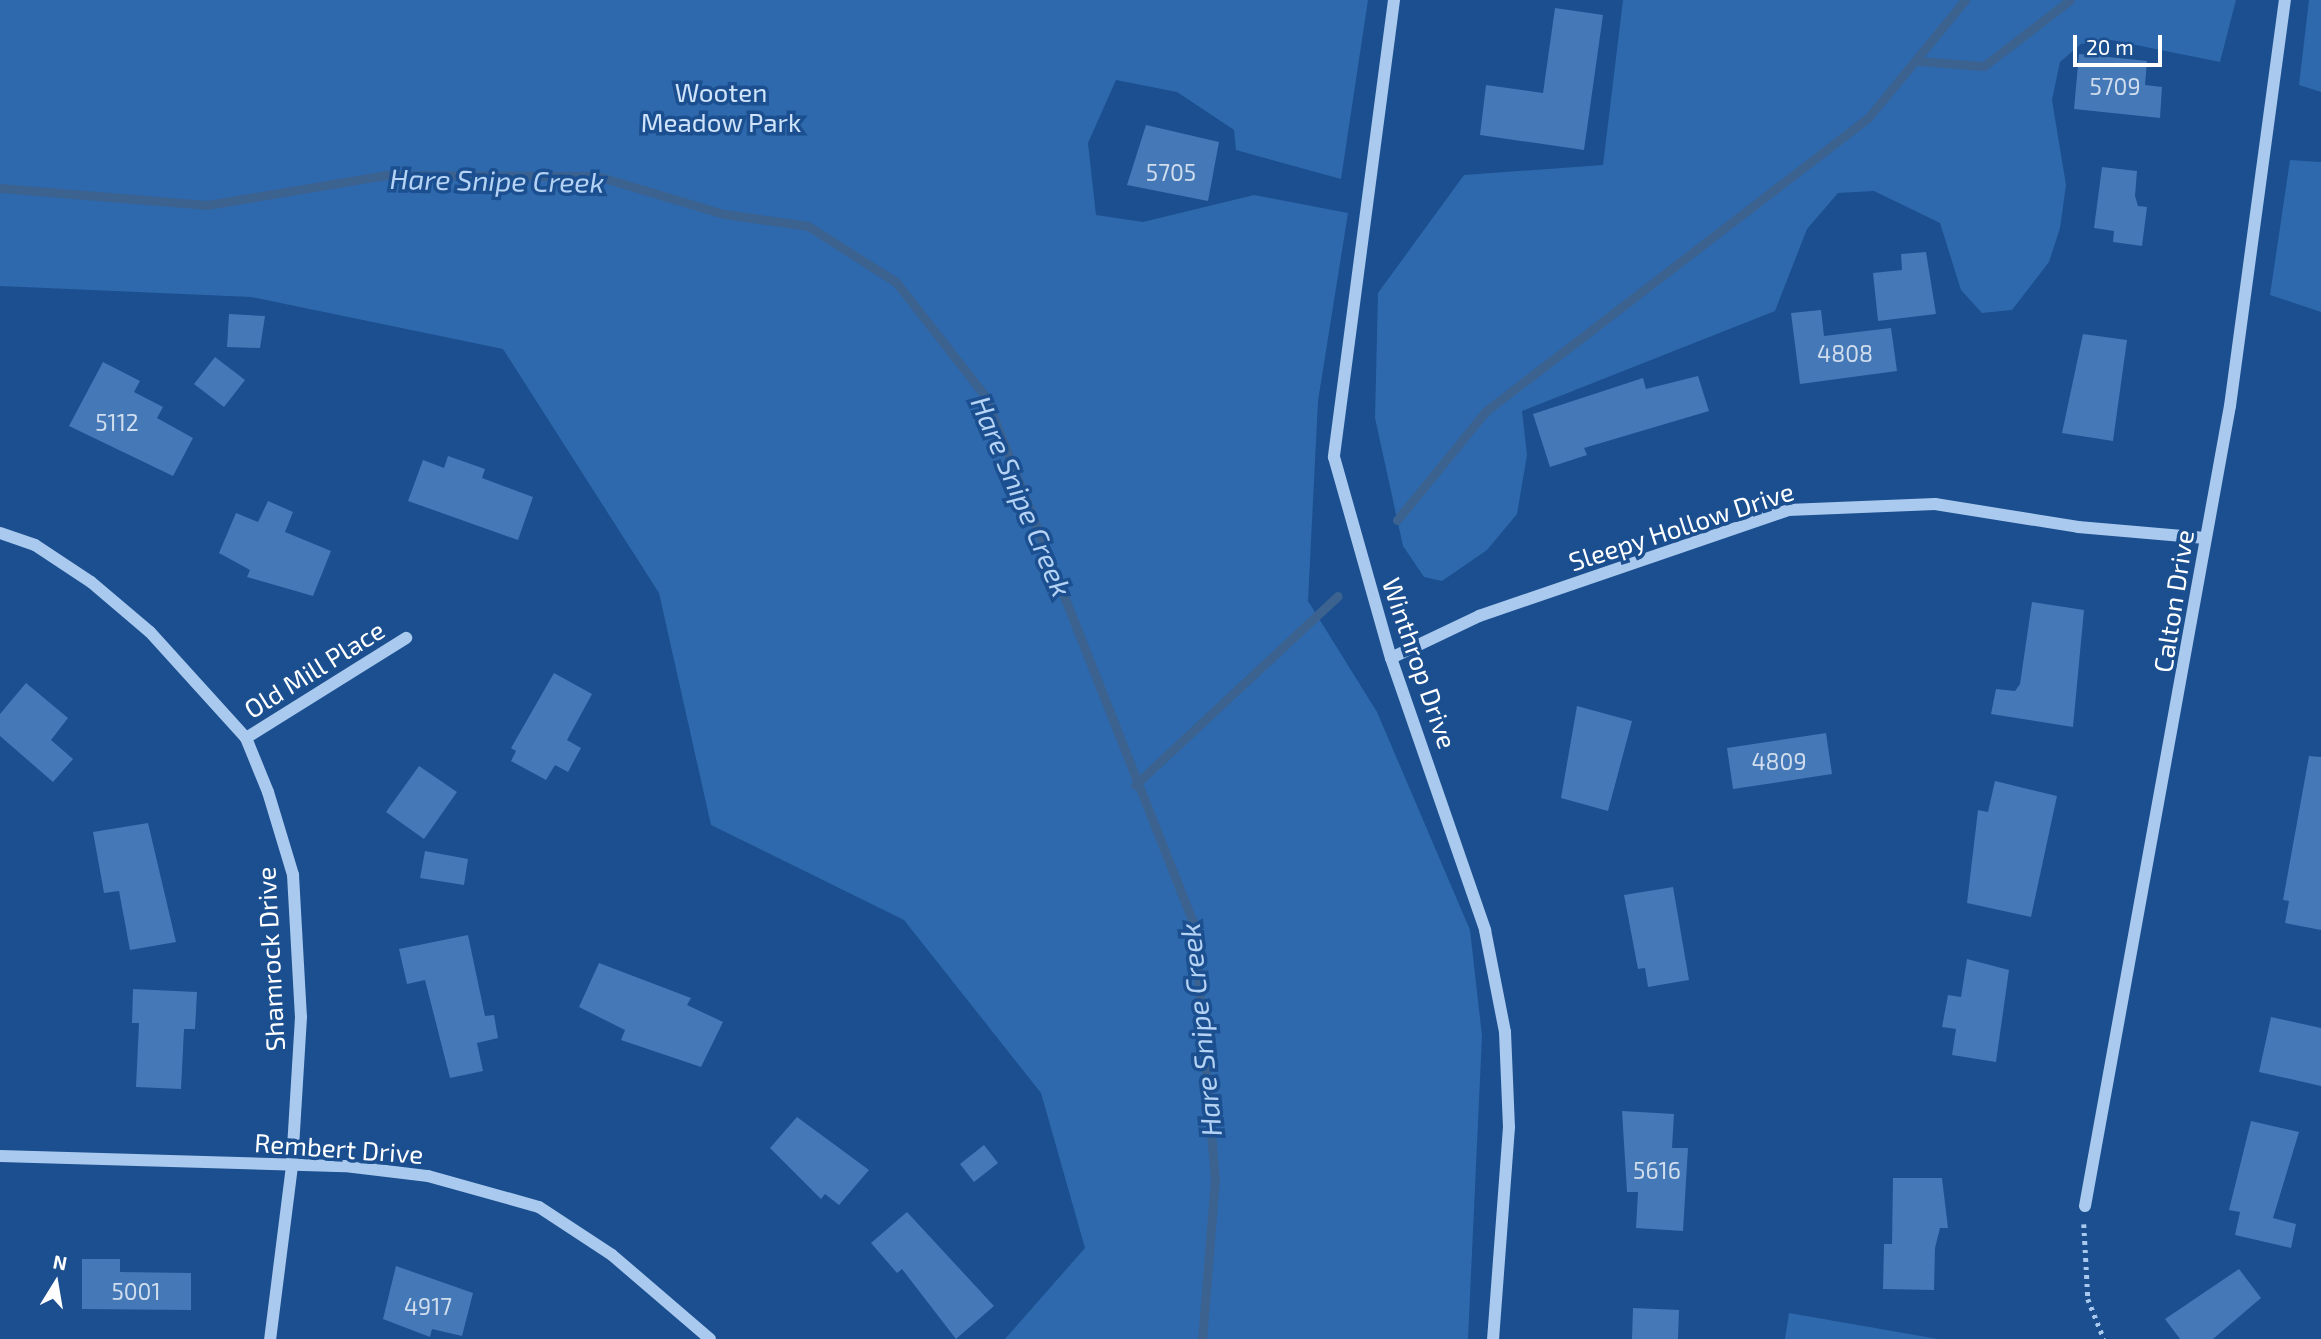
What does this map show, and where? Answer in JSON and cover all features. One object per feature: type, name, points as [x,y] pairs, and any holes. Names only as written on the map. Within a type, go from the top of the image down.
[{"type":"street","name":"Winthrop Drive","points":[[1394,0],[1334,457],[1391,658],[1485,930],[1505,1032],[1509,1128],[1493,1339]]},
{"type":"street","name":"Calton Drive","points":[[2085,1206],[2206,538],[2285,0]]},
{"type":"street","name":"Sleepy Hollow Drive","points":[[1391,658],[1479,616],[1788,510],[1935,504],[2078,527],[2206,538]]},
{"type":"street","name":"Shamrock Drive","points":[[0,533],[35,545],[91,582],[150,632],[246,738],[293,875],[301,1017],[292,1166],[270,1339]]},
{"type":"street","name":"Old Mill Place","points":[[246,738],[406,638]]},
{"type":"street","name":"Rembert Drive","points":[[0,1156],[292,1166],[428,1176],[539,1207],[612,1255],[710,1339]]},
{"type":"path","points":[[2085,1206],[2081,1256],[2104,1339]]},
{"type":"green space","name":"Wooten Meadow Park","points":[[0,0],[1368,0],[1341,179],[1236,150],[1234,130],[1177,92],[1116,80],[1088,143],[1096,215],[1143,222],[1254,195],[1348,213],[1318,401],[1308,601],[1377,712],[1470,930],[1482,1036],[1468,1339],[1005,1339],[1085,1248],[1041,1093],[904,920],[711,825],[659,593],[503,349],[251,297],[0,286]]},
{"type":"green space","points":[[1623,0],[2236,0],[2220,62],[2111,40],[2081,44],[2060,62],[2052,100],[2066,185],[2060,228],[2049,262],[2012,310],[1982,313],[1961,290],[1940,223],[1874,191],[1838,193],[1807,229],[1775,311],[1522,411],[1527,455],[1517,514],[1487,550],[1442,581],[1424,577],[1403,546],[1375,418],[1378,293],[1464,175],[1603,165]]},
{"type":"green space","points":[[2309,0],[2321,0],[2321,92],[2299,85]]},
{"type":"green space","points":[[2290,160],[2321,162],[2321,312],[2270,295]]},
{"type":"green space","points":[[1789,1313],[1938,1339],[1785,1339]]},
{"type":"building","points":[[1555,8],[1603,15],[1584,150],[1480,135],[1486,85],[1543,93]]},
{"type":"building","points":[[2079,54],[2147,61],[2145,85],[2162,87],[2160,118],[2074,109]]},
{"type":"building","points":[[1146,125],[1219,142],[1208,201],[1127,185]]},
{"type":"building","points":[[2102,167],[2137,171],[2135,196],[2138,206],[2147,207],[2142,246],[2113,242],[2114,231],[2094,228]]},
{"type":"building","points":[[1926,252],[1936,314],[1878,321],[1873,273],[1902,270],[1901,254]]},
{"type":"building","points":[[1821,310],[1824,336],[1891,328],[1897,371],[1800,384],[1791,313]]},
{"type":"building","points":[[229,314],[265,316],[260,348],[227,347]]},
{"type":"building","points":[[2083,334],[2127,340],[2113,441],[2062,433]]},
{"type":"building","points":[[215,357],[245,380],[224,407],[194,384]]},
{"type":"building","points":[[103,362],[140,381],[134,392],[163,407],[157,418],[193,438],[173,476],[69,426]]},
{"type":"building","points":[[1698,376],[1709,411],[1584,448],[1587,455],[1550,467],[1533,414],[1643,378],[1646,389]]},
{"type":"building","points":[[448,456],[485,469],[482,478],[533,497],[518,540],[408,501],[423,460],[444,468]]},
{"type":"building","points":[[268,501],[293,512],[285,532],[331,551],[313,596],[247,577],[250,570],[219,553],[236,513],[258,522]]},
{"type":"building","points":[[2032,602],[2084,610],[2073,727],[1991,714],[1996,689],[2015,691],[2020,684]]},
{"type":"building","points":[[554,673],[592,694],[567,740],[581,748],[568,772],[555,765],[546,780],[511,761],[516,751],[511,748]]},
{"type":"building","points":[[26,683],[68,718],[51,740],[73,759],[53,782],[0,736],[0,714]]},
{"type":"building","points":[[1577,706],[1632,721],[1608,811],[1561,798]]},
{"type":"building","points":[[1826,733],[1832,774],[1733,789],[1727,748]]},
{"type":"building","points":[[2309,756],[2321,757],[2321,930],[2285,923],[2289,901],[2283,900]]},
{"type":"building","points":[[419,766],[457,792],[424,839],[386,812]]},
{"type":"building","points":[[1995,781],[2057,796],[2031,917],[1967,903],[1978,810],[1988,812]]},
{"type":"building","points":[[148,823],[176,942],[130,950],[119,891],[104,893],[93,832]]},
{"type":"building","points":[[425,851],[468,859],[464,885],[420,878]]},
{"type":"building","points":[[1673,887],[1689,980],[1648,987],[1645,968],[1638,969],[1624,895]]},
{"type":"building","points":[[468,935],[485,1016],[494,1015],[498,1038],[477,1043],[483,1071],[450,1078],[425,980],[407,984],[399,949]]},
{"type":"building","points":[[1967,959],[2009,970],[1996,1062],[1952,1055],[1956,1029],[1942,1027],[1948,995],[1961,997]]},
{"type":"building","points":[[599,963],[691,998],[687,1005],[723,1022],[701,1067],[621,1040],[625,1030],[579,1007]]},
{"type":"building","points":[[133,989],[197,992],[195,1029],[184,1029],[181,1089],[136,1087],[139,1023],[132,1023]]},
{"type":"building","points":[[2271,1017],[2321,1028],[2321,1086],[2259,1072]]},
{"type":"building","points":[[1622,1111],[1674,1114],[1672,1148],[1688,1148],[1683,1231],[1636,1228],[1638,1192],[1627,1192]]},
{"type":"building","points":[[797,1117],[869,1170],[839,1205],[825,1194],[821,1199],[770,1148]]},
{"type":"building","points":[[2251,1121],[2299,1132],[2273,1218],[2296,1224],[2291,1248],[2235,1235],[2240,1212],[2229,1210]]},
{"type":"building","points":[[984,1145],[998,1163],[974,1182],[960,1164]]},
{"type":"building","points":[[1893,1178],[1942,1178],[1948,1228],[1940,1228],[1935,1248],[1934,1290],[1883,1289],[1884,1244],[1892,1244]]},
{"type":"building","points":[[907,1212],[994,1306],[956,1339],[902,1269],[897,1273],[871,1243]]},
{"type":"building","points":[[82,1259],[120,1259],[120,1272],[191,1273],[191,1310],[82,1309]]},
{"type":"building","points":[[396,1266],[473,1293],[462,1336],[432,1329],[430,1337],[383,1319]]},
{"type":"building","points":[[2239,1269],[2261,1298],[2213,1339],[2180,1339],[2165,1319]]},
{"type":"building","points":[[1633,1308],[1679,1310],[1678,1339],[1632,1339]]},
{"type":"waterway","points":[[1397,520],[1486,411],[1868,118],[1965,0]]},
{"type":"waterway","points":[[1918,61],[1984,66],[2070,0]]},
{"type":"waterway","name":"Hare Snipe Creek","points":[[0,188],[207,205],[386,175],[597,176],[724,214],[808,226],[896,282],[985,396],[1194,925],[1215,1179],[1202,1339]]},
{"type":"waterway","points":[[1135,785],[1338,596]]}]
